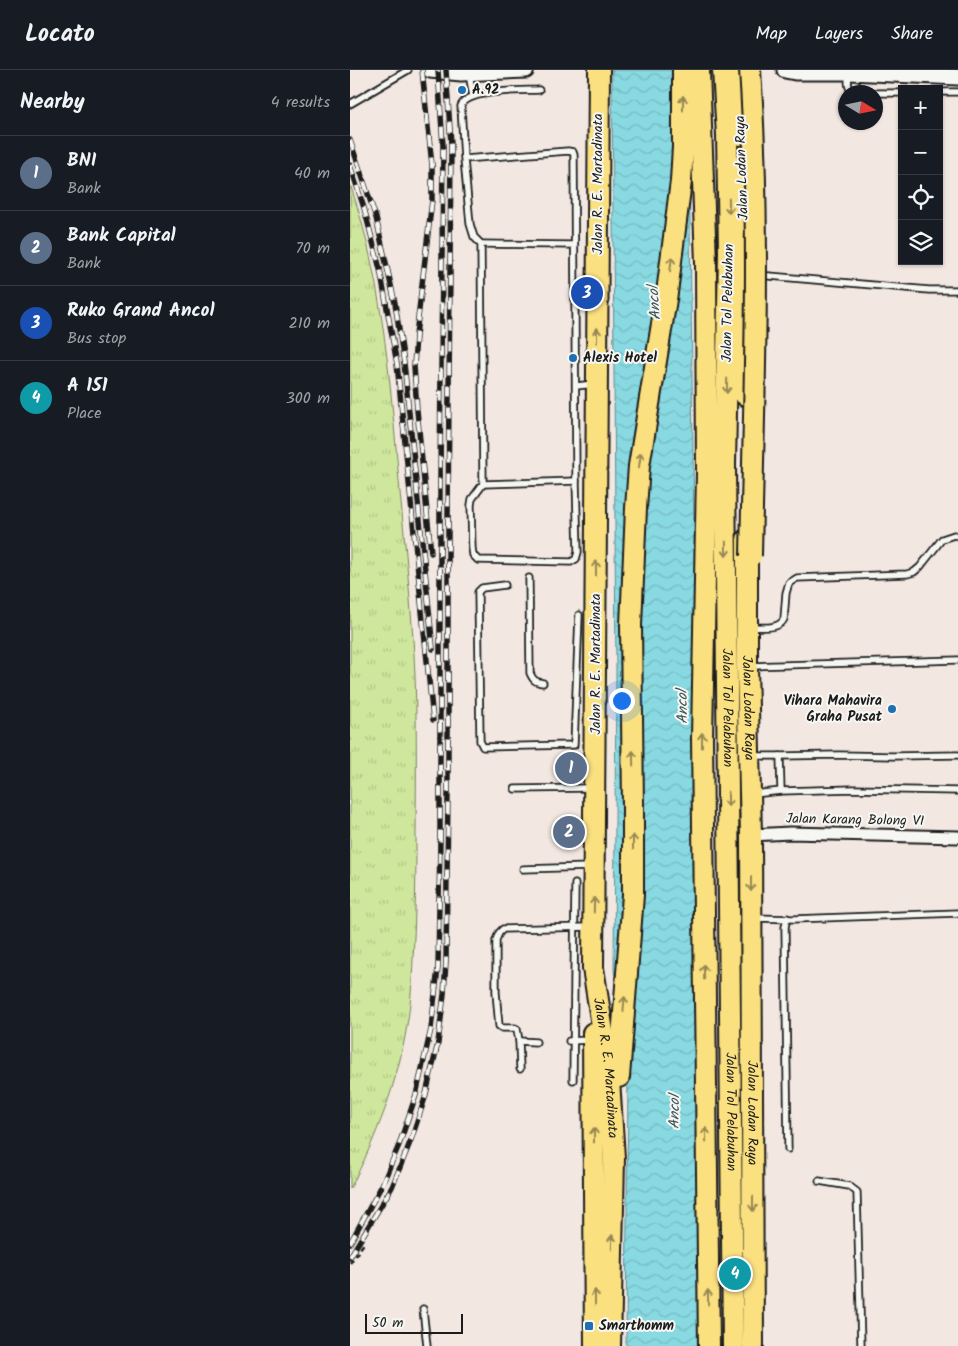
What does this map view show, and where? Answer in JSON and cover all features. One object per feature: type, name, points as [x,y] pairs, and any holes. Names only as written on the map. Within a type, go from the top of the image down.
[{"type":"highway","name":"Jalan R. E. Martadinata","points":[[599,70],[597,384],[587,652],[595,788],[595,866],[584,927],[594,968],[608,1064],[614,1158],[610,1346]]},
{"type":"highway","points":[[614,1158],[632,895],[631,624],[636,508],[639,466],[667,293],[681,181],[683,70]]},
{"type":"highway","name":"Jalan Tol Pelabuhan","points":[[699,70],[706,263],[707,473],[702,738],[709,1346]]},
{"type":"highway","name":"Jalan Tol Pelabuhan","points":[[723,70],[727,135],[729,252],[725,464],[733,1346]]},
{"type":"highway","name":"Jalan Lodan Raya","points":[[738,70],[745,260],[747,666],[751,835],[753,1346]]},
{"type":"highway","points":[[748,602],[751,556],[756,278],[750,70]]},
{"type":"highway","points":[[594,968],[578,1040],[595,1346]]},
{"type":"street","points":[[430,70],[464,72],[526,70]]},
{"type":"street","points":[[785,70],[795,72],[850,72],[957,77]]},
{"type":"street","name":"Jalan Karang Bolong VI","points":[[751,835],[790,833],[958,837]]},
{"type":"lane","points":[[350,104],[408,70]]},
{"type":"lane","points":[[464,72],[473,96]]},
{"type":"lane","points":[[849,85],[850,72]]},
{"type":"lane","points":[[943,92],[957,92],[957,77]]},
{"type":"lane","points":[[539,90],[487,93],[473,96],[464,101],[461,106],[470,224],[474,237],[481,244],[573,245]]},
{"type":"lane","points":[[883,93],[898,93]]},
{"type":"lane","points":[[464,159],[573,152],[578,552],[576,559],[571,562],[478,560],[473,555],[471,505],[472,499],[483,484],[481,244]]},
{"type":"lane","points":[[744,274],[928,290],[958,290]]},
{"type":"lane","points":[[576,386],[597,384]]},
{"type":"lane","points":[[483,484],[576,481]]},
{"type":"lane","points":[[747,626],[766,627],[783,623],[789,583],[797,578],[907,574],[914,572],[920,567],[942,539],[954,535],[958,536]]},
{"type":"lane","points":[[529,578],[530,673],[532,680],[543,683]]},
{"type":"lane","points":[[505,585],[482,588],[478,592],[480,741],[482,747],[574,745],[574,682],[587,652],[579,615]]},
{"type":"lane","points":[[747,666],[958,660]]},
{"type":"lane","points":[[749,756],[958,755]]},
{"type":"lane","points":[[780,756],[781,791]]},
{"type":"lane","points":[[515,789],[595,788]]},
{"type":"lane","points":[[749,795],[781,791],[852,789],[958,791]]},
{"type":"lane","points":[[523,869],[595,866]]},
{"type":"lane","points":[[573,1080],[578,1040],[584,927],[575,884]]},
{"type":"lane","points":[[751,918],[958,913]]},
{"type":"lane","points":[[787,918],[785,937],[788,1149]]},
{"type":"lane","points":[[520,1069],[517,1029],[499,1026],[496,992],[496,940],[499,933],[503,929],[584,927]]},
{"type":"lane","points":[[519,1042],[536,1042]]},
{"type":"lane","points":[[819,1181],[849,1186],[857,1192],[861,1346]]},
{"type":"lane","points":[[423,1308],[427,1346]]},
{"type":"path","points":[[350,1263],[365,1242]]},
{"type":"green space","points":[[350,184],[371,262],[379,302],[390,382],[407,564],[415,680],[416,860],[412,984],[403,1046],[385,1109],[369,1150],[350,1189]]},
{"type":"water","name":"Ancol","points":[[612,70],[688,70],[696,681],[700,1346],[626,1346],[628,1071],[614,971],[616,673]]},
{"type":"railway","points":[[422,70],[432,165],[432,200],[414,366],[431,553]]},
{"type":"railway","points":[[350,1243],[382,1185],[399,1145],[416,1095],[431,1029],[438,968],[443,146],[438,70]]},
{"type":"railway","points":[[350,1257],[392,1187],[411,1140],[425,1098],[438,1043],[444,994],[448,793],[451,144],[446,70]]},
{"type":"railway","points":[[350,140],[376,218],[395,303],[404,363],[433,649]]},
{"type":"railway","points":[[350,165],[364,208],[380,269],[397,364],[433,720]]},
{"type":"place","name":"A.92","points":[[462,90]]},
{"type":"place","name":"Ruko Grand Ancol","points":[[587,293]]},
{"type":"place","name":"Alexis Hotel","points":[[573,358]]},
{"type":"place","name":"Vihara Mahavira Graha Pusat","points":[[892,709]]},
{"type":"place","name":"BNI","points":[[571,768]]},
{"type":"place","name":"Bank Capital","points":[[569,832]]},
{"type":"place","name":"A 151","points":[[735,1274]]},
{"type":"place","name":"Smarthomm","points":[[589,1326]]}]
